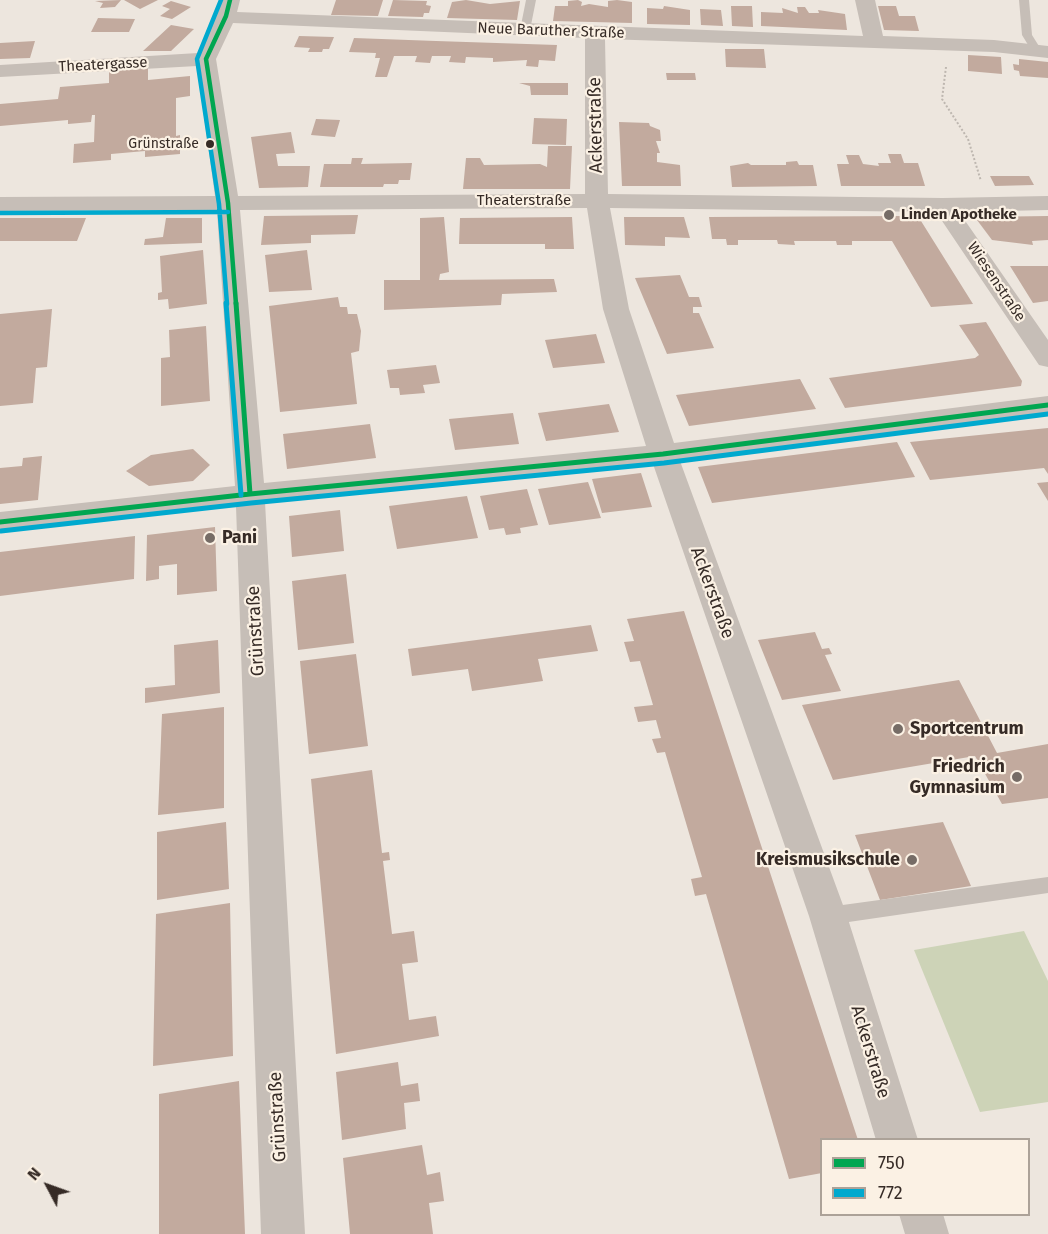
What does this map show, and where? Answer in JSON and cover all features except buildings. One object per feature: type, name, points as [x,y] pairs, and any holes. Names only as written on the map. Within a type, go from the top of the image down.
[{"type":"street","points":[[865,0],[874,41]]},
{"type":"street","name":"Neue Baruther Straße","points":[[229,9],[525,30],[874,41],[1043,51]]},
{"type":"street","points":[[206,59],[229,9]]},
{"type":"street","name":"Ackerstraße","points":[[595,33],[597,201],[616,309],[663,454],[828,916],[896,1138]]},
{"type":"street","name":"Theatergasse","points":[[0,71],[206,59]]},
{"type":"street","name":"Grünstraße","points":[[206,59],[228,203],[250,494],[283,1234]]},
{"type":"street","name":"Theaterstraße","points":[[0,204],[597,201],[943,205],[1048,203]]},
{"type":"street","name":"Wiesenstraße","points":[[943,205],[1048,359]]},
{"type":"street","points":[[0,522],[250,494],[663,454],[1048,405]]},
{"type":"street","points":[[921,1216],[927,1234]]},
{"type":"lane","points":[[525,30],[531,0]]},
{"type":"lane","points":[[1024,0],[1027,35],[1043,51]]},
{"type":"lane","points":[[828,916],[1048,885]]},
{"type":"path","points":[[938,44],[948,71],[942,99],[968,138],[988,204]]},
{"type":"green space","points":[[1024,931],[1048,981],[1048,1102],[980,1112],[914,950]]},
{"type":"transit line","name":"772","points":[[221,0],[197,59],[219,204],[241,495]]},
{"type":"transit line","name":"750","points":[[230,0],[226,16],[206,59],[228,203],[250,494]]},
{"type":"transit line","name":"772","points":[[0,213],[228,212]]},
{"type":"transit line","name":"750","points":[[0,522],[250,494],[663,454],[1048,405]]},
{"type":"transit line","name":"772","points":[[1,531],[251,503],[664,463],[1048,414]]},
{"type":"place","name":"Grünstraße","points":[[210,144]]},
{"type":"place","name":"Linden Apotheke","points":[[889,215]]},
{"type":"place","name":"Pani","points":[[210,538]]},
{"type":"place","name":"Sportcentrum","points":[[898,729]]},
{"type":"place","name":"Friedrich Gymnasium","points":[[1017,777]]},
{"type":"place","name":"Kreismusikschule","points":[[912,860]]}]
